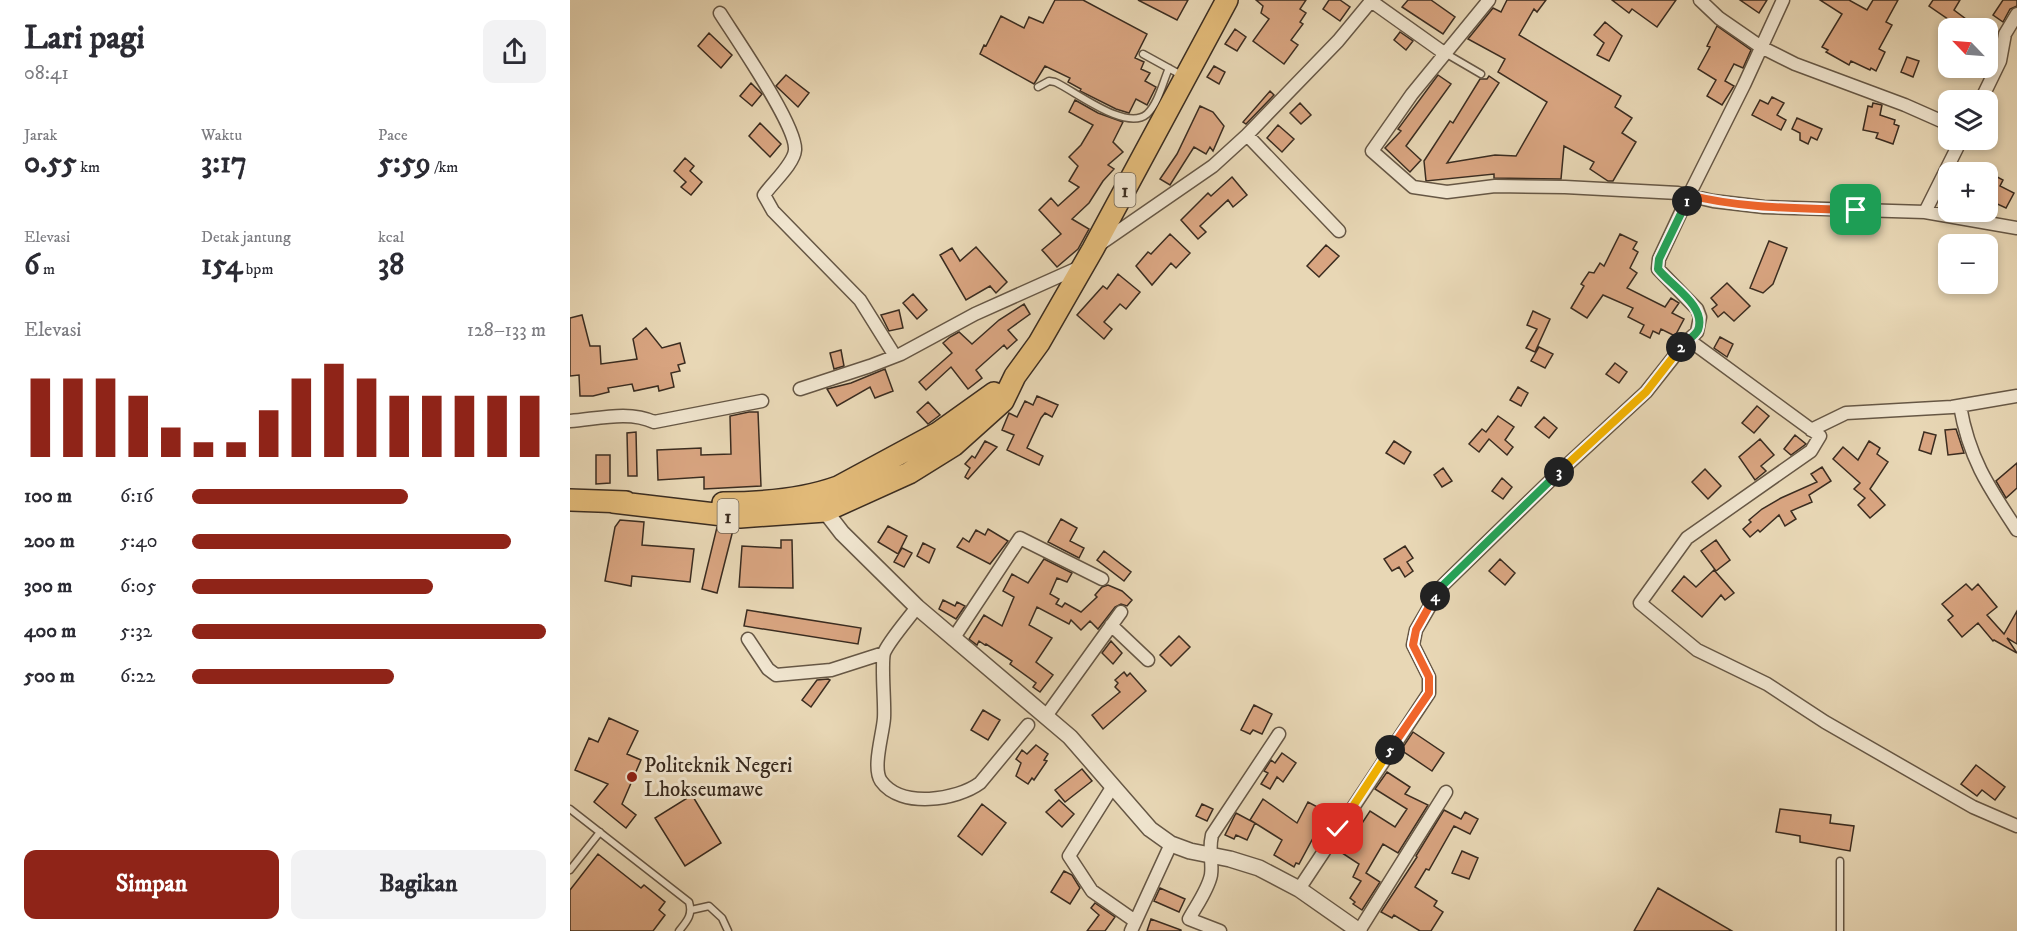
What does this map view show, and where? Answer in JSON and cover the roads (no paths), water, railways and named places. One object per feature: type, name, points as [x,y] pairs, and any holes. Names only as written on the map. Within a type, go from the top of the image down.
[{"type":"highway","name":"1","points":[[570,500],[770,501],[856,489],[909,473],[954,445],[1003,401],[1015,376],[1039,343],[1088,257],[1178,73],[1227,0]]},
{"type":"highway","name":"1","points":[[613,502],[740,517],[825,511],[856,489],[889,460],[938,433],[1015,376]]},
{"type":"street","points":[[1489,0],[1444,53],[1372,151],[1413,187],[1447,192],[1495,186],[1565,186],[1764,207],[1925,212],[2017,228]]},
{"type":"street","points":[[1700,0],[1719,18],[1761,46],[1822,75],[1862,88],[1938,120]]},
{"type":"street","points":[[1299,889],[1429,693],[1429,677],[1413,645],[1416,630],[1441,587],[1555,476],[1646,392],[1697,332],[1700,317],[1697,309],[1658,269],[1659,259],[1783,0]]},
{"type":"street","points":[[800,389],[895,356],[1088,257],[1213,166],[1247,135],[1338,41],[1371,1],[1444,53]]},
{"type":"street","points":[[720,13],[769,91],[784,119],[795,149],[791,161],[764,195],[773,211],[860,300],[895,356]]},
{"type":"street","points":[[1986,90],[2000,61],[2009,24],[2017,14]]},
{"type":"street","points":[[1247,135],[1339,231]]},
{"type":"street","points":[[1925,212],[1956,150]]},
{"type":"street","points":[[1689,340],[1820,436],[1811,451],[1688,538],[1640,603],[1697,650],[1767,684],[1825,722],[1973,807],[2017,826]]},
{"type":"street","points":[[1811,430],[1845,413],[1960,406],[2017,396]]},
{"type":"street","points":[[570,421],[642,416],[654,422],[762,401]]},
{"type":"street","points":[[1960,406],[1965,434],[1985,483],[2017,530]]},
{"type":"street","points":[[825,511],[842,533],[916,607],[1070,737],[1149,829],[1171,844],[1190,851],[1259,868],[1299,889],[1359,931],[1446,792]]},
{"type":"street","points":[[953,639],[1020,538],[1102,579]]},
{"type":"street","points":[[916,607],[884,653],[884,718],[877,771],[882,782],[897,793],[911,797],[942,799],[970,790],[980,783],[1028,725]]},
{"type":"street","points":[[1046,716],[1121,612]]},
{"type":"street","points":[[1111,625],[1148,660]]},
{"type":"street","points":[[748,639],[768,669],[776,675],[831,670],[884,653]]},
{"type":"street","points":[[1220,931],[1190,919],[1209,880],[1212,868],[1209,855],[1212,836],[1279,734]]},
{"type":"street","points":[[1113,786],[1069,856],[1092,891],[1133,926],[1171,844]]},
{"type":"lane","points":[[1444,53],[1481,74]]},
{"type":"lane","points":[[1038,87],[1049,81],[1055,82],[1099,108],[1130,119],[1140,118],[1152,108],[1178,73],[1143,54]]},
{"type":"lane","points":[[570,808],[689,902],[691,910],[688,921],[679,931]]},
{"type":"lane","points":[[570,870],[600,832]]},
{"type":"lane","points":[[1835,931],[1840,928],[1840,861]]},
{"type":"lane","points":[[691,910],[709,906],[722,918],[728,931]]},
{"type":"place","name":"Politeknik Negeri Lhokseumawe","points":[[632,777]]}]
